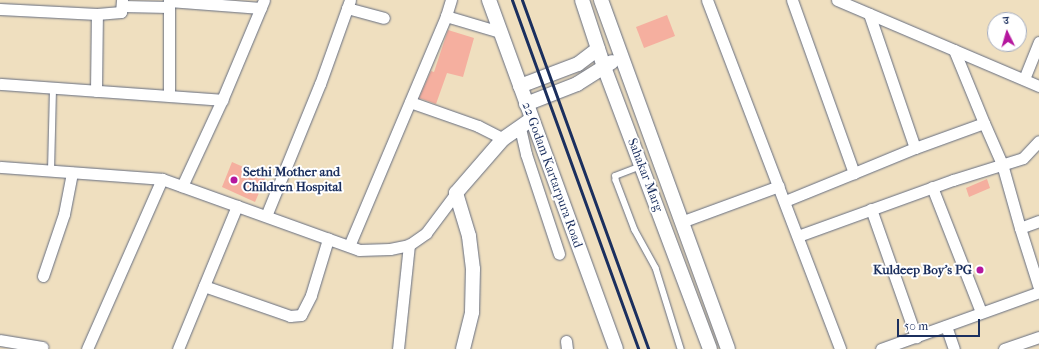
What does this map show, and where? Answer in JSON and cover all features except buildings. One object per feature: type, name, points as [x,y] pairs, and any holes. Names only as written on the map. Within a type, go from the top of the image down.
[{"type":"street","points":[[349,246],[446,16],[451,0]]},
{"type":"street","name":"22 Godam Kartarpura Road","points":[[489,0],[616,349]]},
{"type":"street","name":"Sahakar Marg","points":[[582,0],[604,67],[643,166],[710,349]]},
{"type":"street","name":"Sahakar Marg","points":[[601,0],[728,349]]},
{"type":"street","points":[[707,0],[785,201],[840,349]]},
{"type":"street","points":[[792,0],[854,173]]},
{"type":"street","points":[[837,0],[1039,86]]},
{"type":"street","points":[[0,9],[97,14],[121,12],[122,3],[262,4],[222,100],[182,186]]},
{"type":"street","points":[[169,3],[169,95]]},
{"type":"street","points":[[266,216],[320,84],[349,4],[384,18]]},
{"type":"street","points":[[96,91],[97,14]]},
{"type":"street","points":[[869,14],[915,148]]},
{"type":"street","points":[[446,16],[500,32]]},
{"type":"street","points":[[1024,80],[1039,42]]},
{"type":"street","points":[[520,86],[578,64],[598,49]]},
{"type":"street","points":[[954,50],[1002,164],[1039,288]]},
{"type":"street","points":[[526,104],[577,84],[621,56]]},
{"type":"street","points":[[0,84],[222,100]]},
{"type":"street","points":[[410,102],[478,126],[503,139]]},
{"type":"street","points":[[0,168],[162,179],[359,250],[390,249],[409,245],[426,233],[456,193],[503,139],[532,119]]},
{"type":"street","points":[[785,201],[915,148],[984,123]]},
{"type":"street","points":[[520,128],[526,154],[559,254]]},
{"type":"street","points":[[798,236],[932,187],[1023,158],[1039,141]]},
{"type":"street","points":[[43,276],[64,214],[72,173]]},
{"type":"street","points":[[88,349],[162,179]]},
{"type":"street","points":[[681,222],[779,186]]},
{"type":"street","points":[[932,187],[981,312]]},
{"type":"street","points":[[456,193],[469,236],[473,269],[472,312],[463,349]]},
{"type":"street","points":[[178,349],[237,206]]},
{"type":"street","points":[[872,209],[916,337]]},
{"type":"street","points":[[1020,228],[1039,221]]},
{"type":"street","points":[[204,286],[290,316],[301,315],[311,295],[328,239]]},
{"type":"street","points":[[398,349],[409,245]]},
{"type":"street","points":[[882,349],[1039,292]]},
{"type":"street","points":[[946,326],[954,349]]},
{"type":"street","points":[[1004,349],[1039,336]]},
{"type":"street","points":[[0,340],[42,347]]},
{"type":"lane","points":[[51,171],[53,88]]},
{"type":"lane","points":[[643,166],[616,176],[616,180],[635,230],[656,268],[681,349]]},
{"type":"railway","points":[[512,0],[638,349]]},
{"type":"railway","points":[[522,0],[648,349]]},
{"type":"place","name":"Sethi Mother and Children Hospital","points":[[234,180]]},
{"type":"place","name":"Kuldeep Boy's PG","points":[[980,270]]}]
